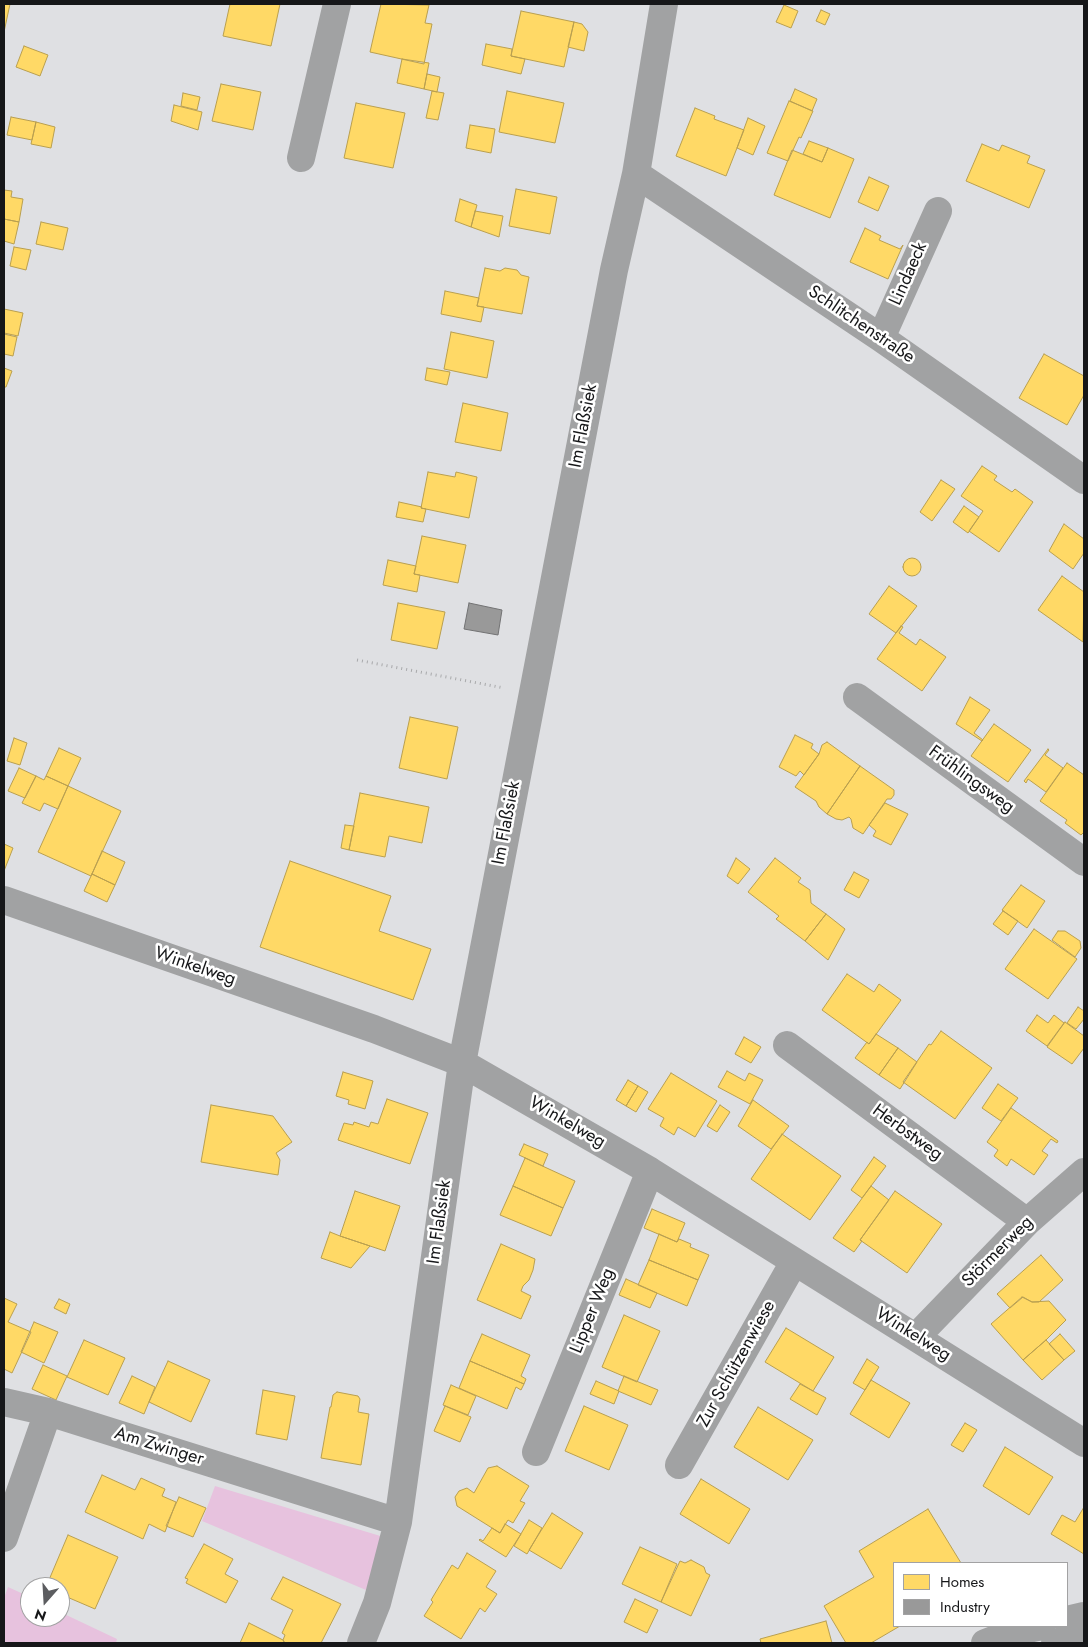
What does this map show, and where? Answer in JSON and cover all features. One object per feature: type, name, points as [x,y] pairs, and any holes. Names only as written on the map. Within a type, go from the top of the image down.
[{"type":"street","points":[[301,158],[337,4]]},
{"type":"street","name":"Im Flaßsiek","points":[[361,1643],[377,1603],[398,1522],[462,1062],[614,270],[636,174],[664,4]]},
{"type":"street","name":"Schlitchenstraße","points":[[636,174],[881,338],[1084,480]]},
{"type":"street","name":"Lindaeck","points":[[881,338],[938,211]]},
{"type":"street","name":"Frühlingsweg","points":[[857,697],[1084,862]]},
{"type":"street","name":"Winkelweg","points":[[4,900],[374,1029],[462,1062],[650,1171],[1084,1443]]},
{"type":"street","name":"Herbstweg","points":[[787,1045],[1027,1222]]},
{"type":"street","name":"Lipper Weg","points":[[536,1452],[650,1171]]},
{"type":"street","name":"Störmerweg","points":[[916,1337],[1027,1222],[1084,1172]]},
{"type":"street","name":"Zur Schützenwiese","points":[[679,1465],[794,1262]]},
{"type":"street","name":"Am Zwinger","points":[[4,1402],[48,1412],[398,1522]]},
{"type":"street","points":[[4,1538],[48,1412]]},
{"type":"street","points":[[1068,1620],[1084,1616]]},
{"type":"street","points":[[985,1643],[1014,1632],[1037,1627]]},
{"type":"street","points":[[1055,1643],[1084,1638]]},
{"type":"path","points":[[357,660],[532,693]]},
{"type":"shaded area","points":[[215,1486],[387,1538],[366,1590],[202,1521]]},
{"type":"shaded area","points":[[8,1587],[20,1592],[20,1627],[70,1627],[70,1617],[117,1639],[116,1643],[4,1643],[4,1598]]},
{"type":"building: Homes","points":[[4,4],[10,4],[4,32]]},
{"type":"building: Homes","points":[[230,4],[280,4],[271,46],[223,36]]},
{"type":"building: Homes","points":[[381,4],[429,5],[425,23],[432,24],[424,64],[370,52]]},
{"type":"building: Homes","points":[[784,5],[798,11],[791,28],[776,22]]},
{"type":"building: Homes","points":[[821,10],[830,14],[825,25],[816,21]]},
{"type":"building: Homes","points":[[521,11],[574,22],[564,67],[511,56]]},
{"type":"building: Homes","points":[[574,22],[582,24],[588,32],[584,51],[568,47]]},
{"type":"building: Homes","points":[[486,44],[512,49],[511,56],[525,59],[521,74],[482,65]]},
{"type":"building: Homes","points":[[24,46],[48,55],[40,76],[16,67]]},
{"type":"building: Homes","points":[[402,59],[429,63],[424,89],[397,83]]},
{"type":"building: Homes","points":[[427,74],[440,77],[437,92],[424,89]]},
{"type":"building: Homes","points":[[221,84],[261,92],[253,130],[212,121]]},
{"type":"building: Homes","points":[[795,89],[817,99],[812,111],[790,101]]},
{"type":"building: Homes","points":[[432,91],[444,93],[438,120],[426,118]]},
{"type":"building: Homes","points":[[507,91],[564,103],[555,143],[499,132]]},
{"type":"building: Homes","points":[[183,93],[200,97],[197,110],[181,106]]},
{"type":"building: Homes","points":[[789,101],[813,111],[788,161],[767,153]]},
{"type":"building: Homes","points":[[356,103],[405,113],[393,168],[344,158]]},
{"type":"building: Homes","points":[[174,105],[202,112],[198,130],[171,121]]},
{"type":"building: Homes","points":[[695,108],[715,116],[714,119],[744,130],[726,176],[676,156]]},
{"type":"building: Homes","points":[[11,117],[36,122],[32,140],[7,135]]},
{"type":"building: Homes","points":[[748,118],[765,126],[753,155],[737,148]]},
{"type":"building: Homes","points":[[36,122],[55,127],[51,148],[31,144]]},
{"type":"building: Homes","points":[[470,125],[495,129],[491,153],[466,148]]},
{"type":"building: Homes","points":[[809,141],[828,148],[822,162],[803,154]]},
{"type":"building: Homes","points":[[982,144],[999,151],[1002,145],[1030,156],[1027,163],[1045,170],[1029,208],[966,181]]},
{"type":"building: Homes","points":[[828,148],[854,159],[830,218],[774,195],[792,150],[822,162]]},
{"type":"building: Homes","points":[[869,177],[889,186],[878,211],[858,202]]},
{"type":"building: Homes","points":[[516,189],[557,197],[550,234],[509,226]]},
{"type":"building: Homes","points":[[4,190],[12,191],[11,197],[23,199],[19,222],[4,219]]},
{"type":"building: Homes","points":[[460,199],[477,205],[471,227],[455,221]]},
{"type":"building: Homes","points":[[475,211],[503,216],[499,237],[471,227]]},
{"type":"building: Homes","points":[[4,219],[19,222],[14,244],[4,241]]},
{"type":"building: Homes","points":[[41,222],[68,228],[63,250],[36,244]]},
{"type":"building: Homes","points":[[865,228],[881,236],[879,240],[900,249],[903,245],[888,279],[850,262]]},
{"type":"building: Homes","points":[[14,247],[31,250],[26,270],[10,266]]},
{"type":"building: Homes","points":[[485,268],[500,271],[505,268],[517,270],[521,275],[529,277],[522,314],[477,306]]},
{"type":"building: Homes","points":[[445,291],[479,298],[477,306],[484,307],[481,322],[441,314]]},
{"type":"building: Homes","points":[[4,309],[23,313],[18,336],[4,333]]},
{"type":"building: Homes","points":[[451,332],[494,341],[487,378],[444,369]]},
{"type":"building: Homes","points":[[4,334],[17,337],[13,356],[4,354]]},
{"type":"building: Homes","points":[[1044,354],[1084,376],[1084,395],[1067,425],[1019,398]]},
{"type":"building: Homes","points":[[4,368],[12,371],[6,387],[4,387]]},
{"type":"building: Homes","points":[[427,368],[450,372],[447,385],[425,380]]},
{"type":"building: Homes","points":[[463,403],[508,413],[501,451],[455,442]]},
{"type":"building: Homes","points":[[982,466],[997,476],[994,480],[1012,492],[1015,489],[1033,502],[999,552],[969,531],[983,511],[961,496]]},
{"type":"building: Homes","points":[[428,472],[455,477],[456,472],[477,477],[469,518],[421,508]]},
{"type":"building: Homes","points":[[941,480],[955,489],[932,521],[920,512]]},
{"type":"building: Homes","points":[[399,502],[426,509],[423,522],[396,517]]},
{"type":"building: Homes","points":[[964,506],[979,517],[968,533],[953,522]]},
{"type":"building: Homes","points":[[1064,524],[1084,539],[1084,553],[1073,569],[1049,551]]},
{"type":"building: Homes","points":[[422,536],[466,545],[458,583],[414,574]]},
{"type":"building: Homes","points":[[912,558],[918,561],[921,567],[918,573],[912,576],[906,573],[903,567],[906,561]]},
{"type":"building: Homes","points":[[388,560],[416,566],[414,574],[420,575],[417,592],[383,585]]},
{"type":"building: Homes","points":[[1062,576],[1084,592],[1083,642],[1038,610]]},
{"type":"building: Homes","points":[[889,586],[917,606],[896,633],[869,614]]},
{"type":"building: Homes","points":[[398,603],[445,612],[437,649],[391,640]]},
{"type":"building: Homes","points":[[901,626],[903,627],[899,633],[916,645],[920,639],[946,657],[922,691],[877,659]]},
{"type":"building: Homes","points":[[970,697],[990,710],[974,733],[982,741],[956,724]]},
{"type":"building: Homes","points":[[410,717],[458,727],[447,779],[399,768]]},
{"type":"building: Homes","points":[[994,724],[1031,750],[1008,782],[971,756]]},
{"type":"building: Homes","points":[[795,735],[813,744],[811,748],[819,754],[804,775],[800,771],[796,776],[779,767]]},
{"type":"building: Homes","points":[[14,738],[27,743],[20,765],[7,761]]},
{"type":"building: Homes","points":[[827,742],[860,766],[827,814],[819,807],[816,801],[795,787],[819,754],[822,745]]},
{"type":"building: Homes","points":[[59,748],[81,758],[68,786],[46,776]]},
{"type":"building: Homes","points":[[1048,749],[1045,755],[1063,768],[1046,792],[1028,779],[1026,783],[1024,781]]},
{"type":"building: Homes","points":[[1067,763],[1084,775],[1084,832],[1081,835],[1065,823],[1067,820],[1040,801]]},
{"type":"building: Homes","points":[[860,766],[894,790],[894,795],[891,799],[887,799],[863,834],[853,828],[849,817],[842,820],[827,814]]},
{"type":"building: Homes","points":[[19,768],[36,776],[25,798],[8,791]]},
{"type":"building: Homes","points":[[36,776],[44,780],[46,776],[68,786],[58,809],[44,803],[40,811],[22,803]]},
{"type":"building: Homes","points":[[68,786],[121,811],[91,876],[38,852]]},
{"type":"building: Homes","points":[[360,793],[429,807],[422,843],[389,836],[385,857],[349,850]]},
{"type":"building: Homes","points":[[885,803],[908,814],[891,845],[873,836],[876,831],[869,825]]},
{"type":"building: Homes","points":[[345,825],[354,826],[349,850],[341,848]]},
{"type":"building: Homes","points":[[4,844],[13,848],[4,871]]},
{"type":"building: Homes","points":[[102,851],[125,862],[115,885],[92,874]]},
{"type":"building: Homes","points":[[736,858],[750,869],[738,884],[727,876]]},
{"type":"building: Homes","points":[[775,858],[801,878],[798,882],[810,890],[811,903],[826,914],[805,941],[776,919],[779,916],[748,892]]},
{"type":"building: Homes","points":[[290,861],[391,896],[379,931],[431,949],[413,1000],[260,947]]},
{"type":"building: Homes","points":[[854,872],[869,880],[859,898],[844,890]]},
{"type":"building: Homes","points":[[92,874],[115,885],[107,902],[84,891]]},
{"type":"building: Homes","points":[[1021,885],[1045,901],[1027,928],[1002,910]]},
{"type":"building: Homes","points":[[1003,911],[1018,921],[1008,935],[993,924]]},
{"type":"building: Homes","points":[[826,914],[845,929],[828,960],[805,941]]},
{"type":"building: Homes","points":[[1034,929],[1077,959],[1048,999],[1005,969]]},
{"type":"building: Homes","points":[[1058,931],[1065,931],[1080,941],[1081,948],[1075,957],[1052,940]]},
{"type":"building: Homes","points":[[847,974],[874,992],[879,984],[901,1000],[869,1044],[822,1010]]},
{"type":"building: Homes","points":[[1078,1007],[1084,1011],[1084,1019],[1076,1029],[1067,1023]]},
{"type":"building: Homes","points":[[1037,1015],[1048,1023],[1054,1015],[1064,1023],[1047,1046],[1026,1031]]},
{"type":"building: Homes","points":[[1065,1022],[1084,1036],[1084,1048],[1072,1064],[1047,1047]]},
{"type":"building: Homes","points":[[941,1031],[992,1068],[955,1119],[903,1082],[929,1044],[931,1045]]},
{"type":"building: Homes","points":[[876,1034],[898,1048],[879,1075],[855,1058],[867,1042],[869,1044]]},
{"type":"building: Homes","points":[[744,1037],[761,1047],[751,1063],[735,1054]]},
{"type":"building: Homes","points":[[898,1048],[917,1062],[900,1089],[879,1075]]},
{"type":"building: Homes","points":[[727,1071],[745,1081],[749,1073],[763,1080],[750,1104],[718,1087]]},
{"type":"building: Homes","points":[[343,1072],[373,1081],[365,1109],[348,1104],[349,1100],[336,1096]]},
{"type":"building: Homes","points":[[671,1073],[717,1101],[695,1137],[678,1127],[674,1135],[660,1126],[664,1118],[648,1109]]},
{"type":"building: Homes","points":[[628,1080],[638,1086],[626,1106],[616,1100]]},
{"type":"building: Homes","points":[[998,1084],[1018,1098],[1001,1121],[982,1108]]},
{"type":"building: Homes","points":[[638,1086],[648,1092],[636,1112],[626,1106]]},
{"type":"building: Homes","points":[[387,1099],[428,1113],[410,1164],[338,1140],[344,1123],[353,1125],[354,1122],[369,1127],[371,1122],[378,1124]]},
{"type":"building: Homes","points":[[753,1100],[789,1126],[771,1149],[738,1126]]},
{"type":"building: Homes","points":[[211,1105],[273,1116],[292,1142],[276,1153],[280,1160],[278,1175],[201,1162]]},
{"type":"building: Homes","points":[[720,1105],[730,1112],[717,1132],[707,1126]]},
{"type":"building: Homes","points":[[1011,1108],[1058,1141],[1057,1143],[1051,1139],[1042,1151],[1048,1155],[1034,1175],[1011,1159],[1007,1166],[994,1156],[998,1150],[987,1142]]},
{"type":"building: Homes","points":[[782,1134],[841,1176],[810,1220],[751,1179]]},
{"type":"building: Homes","points":[[524,1144],[548,1154],[543,1166],[519,1155]]},
{"type":"building: Homes","points":[[874,1157],[886,1166],[862,1198],[851,1190]]},
{"type":"building: Homes","points":[[525,1158],[575,1181],[563,1208],[513,1186]]},
{"type":"building: Homes","points":[[513,1186],[563,1208],[551,1236],[500,1215]]},
{"type":"building: Homes","points":[[871,1186],[889,1200],[860,1240],[862,1241],[854,1252],[833,1238]]},
{"type":"building: Homes","points":[[355,1191],[400,1206],[385,1251],[340,1236]]},
{"type":"building: Homes","points":[[895,1191],[942,1224],[907,1273],[860,1240]]},
{"type":"building: Homes","points":[[652,1209],[685,1223],[677,1242],[644,1228]]},
{"type":"building: Homes","points":[[330,1232],[370,1246],[351,1268],[321,1258]]},
{"type":"building: Homes","points":[[659,1234],[677,1242],[679,1239],[691,1244],[690,1247],[709,1255],[698,1280],[649,1260]]},
{"type":"building: Homes","points":[[501,1244],[535,1259],[529,1280],[521,1291],[531,1296],[521,1319],[477,1300]]},
{"type":"building: Homes","points":[[1041,1255],[1063,1280],[1039,1302],[1032,1302],[1023,1297],[1010,1308],[997,1294]]},
{"type":"building: Homes","points":[[649,1260],[698,1280],[687,1306],[638,1285]]},
{"type":"building: Homes","points":[[626,1279],[657,1293],[650,1308],[619,1295]]},
{"type":"building: Homes","points":[[1022,1297],[1032,1302],[1049,1301],[1066,1320],[1023,1360],[991,1324]]},
{"type":"building: Homes","points":[[4,1298],[17,1304],[8,1322],[31,1332],[12,1373],[4,1369]]},
{"type":"building: Homes","points":[[59,1299],[70,1304],[66,1314],[54,1308]]},
{"type":"building: Homes","points":[[624,1315],[660,1331],[637,1382],[602,1367]]},
{"type":"building: Homes","points":[[34,1322],[58,1332],[44,1363],[21,1352]]},
{"type":"building: Homes","points":[[786,1328],[834,1357],[813,1391],[765,1362]]},
{"type":"building: Homes","points":[[482,1334],[530,1355],[521,1376],[526,1379],[524,1384],[470,1361]]},
{"type":"building: Homes","points":[[1060,1334],[1075,1351],[1064,1360],[1049,1344]]},
{"type":"building: Homes","points":[[84,1340],[125,1358],[108,1395],[67,1377]]},
{"type":"building: Homes","points":[[1046,1340],[1064,1360],[1042,1380],[1023,1360]]},
{"type":"building: Homes","points":[[867,1359],[879,1367],[865,1390],[853,1383]]},
{"type":"building: Homes","points":[[168,1361],[210,1380],[191,1422],[149,1402]]},
{"type":"building: Homes","points":[[470,1361],[524,1384],[521,1390],[516,1387],[507,1409],[459,1388]]},
{"type":"building: Homes","points":[[43,1365],[67,1376],[56,1400],[32,1389]]},
{"type":"building: Homes","points":[[132,1376],[155,1387],[144,1414],[119,1403]]},
{"type":"building: Homes","points":[[624,1376],[658,1390],[651,1405],[618,1391]]},
{"type":"building: Homes","points":[[871,1380],[910,1403],[889,1438],[850,1414]]},
{"type":"building: Homes","points":[[596,1381],[619,1391],[614,1404],[590,1394]]},
{"type":"building: Homes","points":[[800,1384],[826,1398],[817,1415],[790,1399]]},
{"type":"building: Homes","points":[[451,1385],[476,1396],[468,1415],[443,1405]]},
{"type":"building: Homes","points":[[263,1390],[295,1396],[287,1440],[256,1434]]},
{"type":"building: Homes","points":[[337,1392],[358,1396],[360,1399],[358,1412],[369,1414],[361,1465],[321,1458],[330,1407],[333,1395]]},
{"type":"building: Homes","points":[[445,1406],[471,1417],[460,1442],[434,1431]]},
{"type":"building: Homes","points":[[584,1406],[628,1425],[609,1470],[565,1451]]},
{"type":"building: Homes","points":[[758,1407],[813,1440],[788,1480],[734,1447]]},
{"type":"building: Homes","points":[[965,1423],[977,1430],[963,1452],[951,1445]]},
{"type":"building: Homes","points":[[1005,1447],[1053,1477],[1029,1515],[983,1486]]},
{"type":"building: Homes","points":[[497,1466],[529,1486],[520,1501],[525,1503],[513,1523],[508,1520],[500,1533],[457,1506],[455,1497],[459,1491],[467,1488],[474,1493],[488,1468]]},
{"type":"building: Homes","points":[[102,1475],[135,1490],[141,1478],[165,1489],[162,1496],[176,1502],[165,1532],[149,1524],[143,1539],[85,1512]]},
{"type":"building: Homes","points":[[701,1479],[750,1509],[729,1544],[680,1514]]},
{"type":"building: Homes","points":[[179,1497],[206,1508],[193,1537],[166,1526]]},
{"type":"building: Homes","points":[[1084,1507],[1084,1554],[1051,1534],[1062,1515],[1075,1522]]},
{"type":"building: Homes","points":[[928,1509],[960,1562],[893,1562],[893,1627],[898,1627],[871,1643],[846,1643],[824,1606],[874,1577],[859,1551]]},
{"type":"building: Homes","points":[[552,1513],[583,1533],[561,1569],[529,1550]]},
{"type":"building: Homes","points":[[529,1520],[542,1528],[527,1554],[514,1546]]},
{"type":"building: Homes","points":[[505,1524],[521,1534],[506,1557],[479,1540],[483,1541],[492,1528],[500,1533]]},
{"type":"building: Homes","points":[[68,1535],[118,1557],[95,1609],[70,1598],[70,1577],[50,1577]]},
{"type":"building: Homes","points":[[204,1544],[233,1559],[225,1574],[238,1581],[226,1603],[186,1583],[188,1579],[185,1578]]},
{"type":"building: Homes","points":[[640,1547],[677,1564],[661,1602],[622,1584]]},
{"type":"building: Homes","points":[[467,1553],[496,1571],[486,1587],[497,1594],[485,1612],[480,1608],[461,1639],[424,1616],[433,1602],[431,1600],[452,1565],[458,1569]]},
{"type":"building: Homes","points":[[691,1560],[704,1567],[706,1573],[710,1575],[691,1616],[661,1602],[680,1561],[685,1563]]},
{"type":"building: Homes","points":[[283,1577],[341,1604],[321,1643],[284,1642],[285,1635],[282,1633],[293,1610],[271,1599]]},
{"type":"building: Homes","points":[[635,1599],[658,1610],[647,1633],[624,1622]]},
{"type":"building: Homes","points":[[826,1621],[832,1643],[761,1643],[760,1639]]},
{"type":"building: Homes","points":[[249,1623],[283,1640],[283,1643],[240,1643]]},
{"type":"building: Industry","points":[[469,603],[502,610],[498,635],[464,629]]}]
